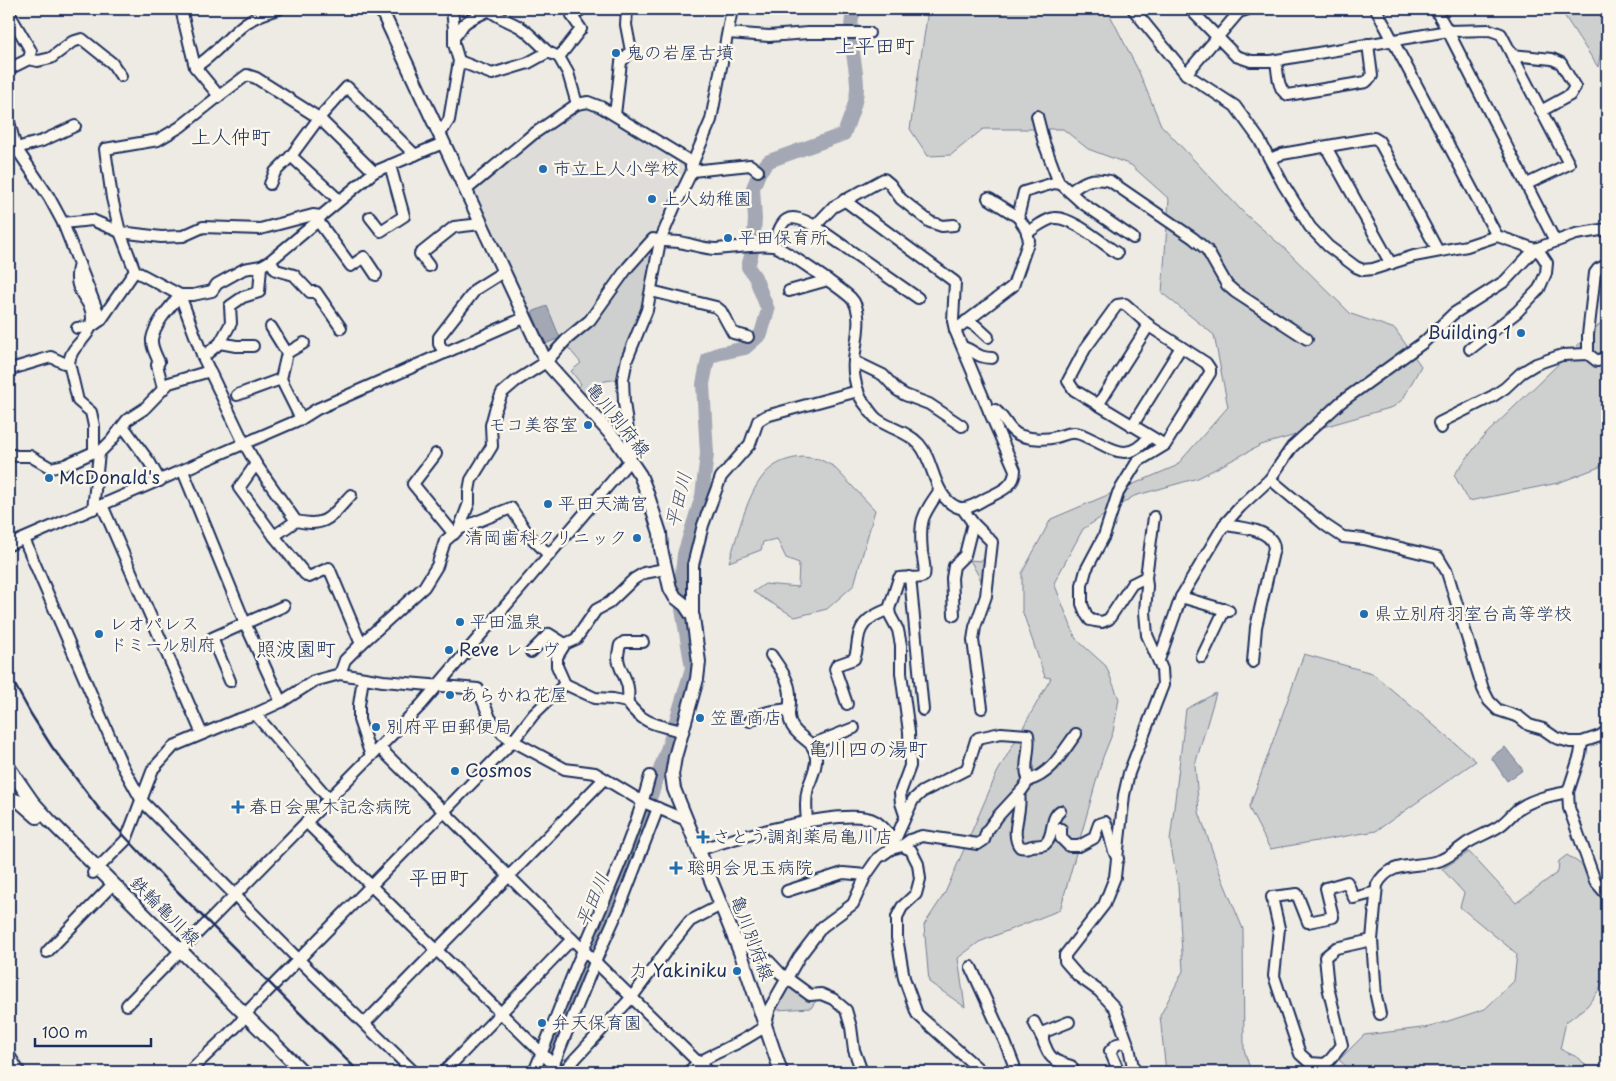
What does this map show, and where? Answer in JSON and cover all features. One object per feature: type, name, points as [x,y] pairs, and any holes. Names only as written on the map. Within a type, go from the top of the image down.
[{"type":"highway","points":[[9,1059],[16,1072]]},
{"type":"main road","name":"亀川別府線","points":[[381,9],[546,362],[617,441],[640,475],[656,516],[660,533],[660,549],[670,588],[693,617],[699,662],[697,680],[676,730],[672,775],[674,789],[736,941],[781,1072]]},
{"type":"main road","name":"鉄輪亀川線","points":[[9,768],[32,801],[96,871],[243,1018],[294,1072]]},
{"type":"main road","name":"鉄輪亀川線","points":[[9,798],[24,806],[96,871]]},
{"type":"main road","name":"鉄輪亀川線","points":[[243,1018],[303,1072]]},
{"type":"street","points":[[9,9],[10,15],[31,51],[29,59]]},
{"type":"street","points":[[181,9],[195,67],[219,96]]},
{"type":"street","points":[[195,67],[211,57],[246,23],[263,13],[279,9]]},
{"type":"street","points":[[374,172],[318,118],[256,78],[247,75],[180,127],[158,140],[105,149],[112,198],[120,232],[135,270],[180,296],[212,291],[217,284],[244,269],[265,263],[374,172],[415,155],[441,138],[449,120],[459,61],[454,44],[452,9]]},
{"type":"street","points":[[454,37],[460,33],[464,25],[471,19],[489,9],[498,18],[527,32],[548,52],[559,57],[568,73],[577,104]]},
{"type":"street","points":[[559,57],[581,29],[572,16],[582,9]]},
{"type":"street","points":[[615,115],[621,62],[631,51],[626,25],[627,9]]},
{"type":"street","points":[[127,1005],[438,687],[630,460],[632,452],[624,402],[623,379],[627,359],[647,310],[660,241],[712,120],[732,9]]},
{"type":"street","points":[[1133,9],[1186,74],[1235,106],[1259,139],[1283,184],[1310,227],[1341,257],[1364,270],[1391,264],[1414,256],[1467,246],[1496,236],[1535,249],[1541,254],[1546,263],[1546,273],[1539,289],[1517,312],[1470,349]]},
{"type":"street","points":[[1190,9],[1236,56],[1251,61],[1276,60],[1448,31],[1490,30],[1501,34],[1569,164],[1527,184]]},
{"type":"street","points":[[1186,74],[1243,9]]},
{"type":"street","points":[[1376,9],[1496,236]]},
{"type":"street","points":[[1435,9],[1555,241]]},
{"type":"street","points":[[728,33],[769,36],[818,33],[869,34]]},
{"type":"street","points":[[9,68],[29,59],[38,61],[51,58],[72,42],[82,39],[112,63],[121,76]]},
{"type":"street","points":[[1276,60],[1280,88],[1283,93],[1288,95],[1366,82],[1372,76],[1368,44]]},
{"type":"street","points":[[459,61],[492,74],[528,63],[548,52]]},
{"type":"street","points":[[1512,55],[1552,59],[1561,63],[1575,87],[1570,94],[1541,111]]},
{"type":"street","points":[[270,184],[275,172],[291,156],[318,118],[347,87],[415,155]]},
{"type":"street","points":[[466,190],[532,135],[577,104],[588,102],[615,115],[692,167],[750,165],[758,171]]},
{"type":"street","points":[[1037,116],[1059,183],[1082,203],[1133,238]]},
{"type":"street","points":[[9,122],[12,149],[49,197],[63,223],[101,320]]},
{"type":"street","points":[[12,149],[42,141],[75,126]]},
{"type":"street","points":[[1270,159],[1282,154],[1374,138],[1379,141],[1438,251]]},
{"type":"street","points":[[1326,147],[1391,264]]},
{"type":"street","points":[[291,156],[339,200]]},
{"type":"street","points":[[370,217],[382,231],[404,216],[390,165]]},
{"type":"street","points":[[1070,192],[1085,182],[1097,178],[1110,181],[1193,238],[1207,250],[1227,285],[1235,292],[1307,338]]},
{"type":"street","points":[[815,226],[833,207],[884,179],[901,199],[930,222],[942,226],[954,224]]},
{"type":"street","points":[[1018,217],[1024,192],[1059,183]]},
{"type":"street","points":[[955,330],[1013,286],[1029,240],[1026,229],[1018,217],[988,198]]},
{"type":"street","points":[[456,532],[469,503],[471,480],[492,446],[490,425],[502,393],[516,381],[546,362],[567,339],[590,320],[628,267],[653,239],[714,249],[774,246],[828,280],[853,300],[859,322],[854,361],[858,391],[862,401],[875,418],[906,434],[919,444],[931,463],[940,490],[949,502],[958,508],[976,504],[1003,490],[1015,478],[1015,470],[955,330],[953,321],[956,282],[844,200]]},
{"type":"street","points":[[63,223],[92,220],[120,232],[161,237],[183,236],[203,227],[260,229],[313,215],[319,218],[351,266],[364,257],[376,275]]},
{"type":"street","points":[[774,246],[778,230],[786,220],[794,217],[800,218],[815,226],[918,298]]},
{"type":"street","points":[[1027,234],[1047,220],[1062,219],[1074,224],[1117,252]]},
{"type":"street","points":[[428,266],[420,254],[454,227],[481,224]]},
{"type":"street","points":[[1159,660],[1181,597],[1224,525],[1270,479],[1292,447],[1341,402],[1424,342],[1453,314],[1505,281],[1535,249],[1576,234],[1607,229]]},
{"type":"street","points":[[265,263],[276,270],[294,275],[310,292],[316,292],[341,328]]},
{"type":"street","points":[[203,357],[220,343],[231,323],[230,306],[243,297],[259,292],[265,263]]},
{"type":"street","points":[[79,264],[76,280],[82,296],[92,311],[91,326],[90,333],[80,341],[69,363],[78,401],[91,412],[94,426],[97,452],[97,507],[202,734]]},
{"type":"street","points":[[1588,354],[1588,335],[1595,273],[1607,265]]},
{"type":"street","points":[[77,328],[91,326],[101,320],[135,270]]},
{"type":"street","points":[[445,353],[439,344],[439,337],[476,289],[503,272]]},
{"type":"street","points":[[789,291],[828,280]]},
{"type":"street","points":[[651,291],[716,306],[721,311],[733,333],[748,337]]},
{"type":"street","points":[[180,296],[203,357],[244,443],[256,464],[296,521]]},
{"type":"street","points":[[163,388],[157,365],[159,362],[154,351],[152,339],[164,312],[180,296]]},
{"type":"street","points":[[1146,577],[1132,584],[1109,619],[1102,622],[1090,620],[1082,604],[1082,585],[1086,570],[1104,536],[1118,493],[1138,462],[1165,445],[1210,373],[1210,369],[1206,363],[1150,325],[1125,304],[1117,305],[1085,348],[1068,381],[1074,390],[1165,445]]},
{"type":"street","points":[[9,545],[301,419],[317,409],[524,318]]},
{"type":"street","points":[[966,321],[976,326],[988,336]]},
{"type":"street","points":[[1098,405],[1150,325]]},
{"type":"street","points":[[271,327],[287,353]]},
{"type":"street","points":[[301,419],[281,379],[287,353],[304,342]]},
{"type":"street","points":[[220,343],[236,346],[253,346]]},
{"type":"street","points":[[963,347],[980,357],[992,358]]},
{"type":"street","points":[[1132,426],[1181,347]]},
{"type":"street","points":[[1441,428],[1439,423],[1493,396],[1521,373],[1536,364],[1562,355],[1588,354],[1597,361],[1607,357]]},
{"type":"street","points":[[9,367],[11,369],[51,357],[64,363],[69,363]]},
{"type":"street","points":[[854,361],[883,375],[897,390],[929,404],[962,426]]},
{"type":"street","points":[[9,454],[30,456],[51,468],[65,465],[97,452],[111,441],[126,420],[155,399],[169,383],[210,371]]},
{"type":"street","points":[[237,395],[281,379]]},
{"type":"street","points":[[693,617],[693,565],[702,525],[721,477],[750,444],[758,421],[766,416],[858,391]]},
{"type":"street","points":[[989,411],[995,410],[1001,415],[1011,430],[1021,436],[1033,438],[1047,439],[1070,432],[1078,433],[1126,453],[1140,448],[1149,437]]},
{"type":"street","points":[[122,426],[150,463],[160,481]]},
{"type":"street","points":[[436,454],[413,484],[456,532]]},
{"type":"street","points":[[256,464],[239,488],[305,574],[309,577],[329,568],[361,644]]},
{"type":"street","points":[[183,471],[245,623],[281,702]]},
{"type":"street","points":[[1270,479],[1325,525],[1343,537],[1364,539],[1438,557],[1446,572],[1483,689],[1489,701],[1498,710],[1519,717],[1529,725],[1543,730],[1556,738],[1570,742],[1582,742],[1600,736],[1607,731]]},
{"type":"street","points":[[905,815],[900,803],[900,793],[910,766],[909,732],[901,673],[901,645],[898,630],[889,609],[899,578],[919,578],[924,576],[920,530],[922,520],[929,506],[940,490]]},
{"type":"street","points":[[274,536],[296,521],[318,524],[329,518],[351,495]]},
{"type":"street","points":[[340,674],[345,660],[424,587],[436,566],[445,541],[456,532],[511,508],[528,534],[549,556]]},
{"type":"street","points":[[962,508],[973,523],[992,542],[986,596],[975,627],[973,640],[982,708]]},
{"type":"street","points":[[1134,1072],[1127,1042],[1115,1008],[1099,991],[1078,976],[1065,961],[1065,955],[1104,905],[1115,877],[1124,795],[1129,773],[1163,685],[1162,669],[1159,660],[1146,635],[1146,577],[1154,517]]},
{"type":"street","points":[[954,615],[952,578],[954,566],[965,555],[973,523]]},
{"type":"street","points":[[1224,525],[1255,530],[1270,537],[1274,542],[1256,627],[1253,662]]},
{"type":"street","points":[[24,539],[122,765],[142,801],[299,960],[414,1072]]},
{"type":"street","points":[[665,569],[644,573],[634,579],[609,604],[596,610],[576,639],[565,644],[556,657],[557,666],[565,684],[595,698],[627,702],[640,717],[649,723],[676,730]]},
{"type":"street","points":[[910,577],[923,710]]},
{"type":"street","points":[[1181,597],[1227,610],[1202,657]]},
{"type":"street","points":[[230,680],[212,638],[284,606]]},
{"type":"street","points":[[847,704],[835,669],[837,664],[854,659],[858,637],[863,624],[873,615],[889,609]]},
{"type":"street","points":[[531,652],[549,634],[565,644]]},
{"type":"street","points":[[627,702],[629,696],[627,683],[618,655],[620,645],[624,642],[643,642]]},
{"type":"street","points":[[771,654],[788,682],[790,696],[788,715],[799,736],[812,744],[816,753],[817,762],[808,787],[806,801],[807,822]]},
{"type":"street","points":[[96,871],[126,840],[153,769],[174,746],[281,702],[314,681],[340,674],[438,687],[478,690],[490,718],[502,733],[513,741],[565,769],[596,773],[643,802],[686,820]]},
{"type":"street","points":[[363,678],[359,720],[371,756]]},
{"type":"street","points":[[193,1068],[513,741],[534,714],[565,684]]},
{"type":"street","points":[[750,721],[768,712],[789,709]]},
{"type":"street","points":[[255,714],[329,799]]},
{"type":"street","points":[[812,744],[854,728]]},
{"type":"street","points":[[896,845],[905,815],[913,800],[922,792],[967,769],[978,738],[1002,733],[1028,735],[1030,746],[1026,774],[1029,780]]},
{"type":"street","points":[[688,1072],[707,1056],[732,1046],[766,1027],[770,1008],[799,957],[822,927],[853,904],[866,874],[878,858],[896,845],[922,836],[978,844],[984,840],[987,830],[992,823],[1019,794],[1029,780],[1039,778],[1050,768],[1076,734]]},
{"type":"street","points":[[1582,742],[1580,755],[1568,792],[1569,808],[1595,881],[1607,895]]},
{"type":"street","points":[[380,748],[708,1072]]},
{"type":"street","points":[[534,1072],[618,869],[643,802],[650,776]]},
{"type":"street","points":[[365,1023],[604,779]]},
{"type":"street","points":[[1380,1014],[1376,996],[1372,940],[1376,892],[1380,879],[1395,868],[1425,865],[1442,860],[1477,837],[1500,826],[1519,808],[1545,796],[1568,792]]},
{"type":"street","points":[[1019,794],[1021,802],[1016,838],[1020,847],[1026,849],[1046,843],[1049,839],[1052,822],[1060,810]]},
{"type":"street","points":[[557,1071],[595,962],[621,904],[655,807]]},
{"type":"street","points":[[699,850],[729,840],[807,822],[835,818],[874,820],[885,829],[896,845],[911,850],[918,864],[920,879],[916,894],[902,907],[897,917],[897,938],[904,978],[917,1014],[982,1072]]},
{"type":"street","points":[[306,822],[502,1014],[557,1071]]},
{"type":"street","points":[[1061,829],[1061,838],[1069,846],[1079,846],[1094,838],[1099,824],[1105,822],[1112,850],[1118,859]]},
{"type":"street","points":[[787,891],[843,873],[866,874]]},
{"type":"street","points":[[1372,940],[1336,948],[1324,956],[1328,987],[1342,1045],[1330,1060],[1324,1064],[1308,1062],[1300,1054],[1293,1038],[1274,976],[1279,928],[1272,897],[1297,894],[1308,922],[1333,917],[1326,888],[1347,882],[1354,898],[1376,892]]},
{"type":"street","points":[[47,952],[111,886]]},
{"type":"street","points":[[557,1071],[632,998],[668,947],[690,921],[721,904]]},
{"type":"street","points":[[444,1072],[502,1014],[572,939]]},
{"type":"street","points":[[736,941],[745,944],[765,957],[786,978],[810,995],[821,994],[833,999],[846,1010],[851,1027],[854,1050],[862,1072]]},
{"type":"street","points":[[971,967],[1005,1042],[1014,1065],[1014,1072]]},
{"type":"street","points":[[1034,1022],[1049,1057],[1056,1062],[1071,1066],[1074,1072]]},
{"type":"street","points":[[1042,1038],[1044,1032],[1069,1022]]},
{"type":"street","points":[[1119,1072],[1110,1051],[1117,1044],[1127,1042]]},
{"type":"shaded area","points":[[925,9],[1107,9],[1139,72],[1161,125],[1243,212],[1285,249],[1351,314],[1395,329],[1421,366],[1403,399],[1393,407],[1261,445],[1198,478],[1134,496],[1083,529],[1054,583],[1076,639],[1106,666],[1119,699],[1113,732],[1103,757],[1060,910],[979,942],[958,958],[965,1007],[929,982],[924,925],[945,893],[997,773],[1051,678],[1045,677],[1022,610],[1022,573],[1051,519],[1176,466],[1228,407],[1214,335],[1162,293],[1169,199],[1131,165],[1088,149],[1063,129],[983,129],[951,155],[928,156],[910,129],[927,17]]},
{"type":"shaded area","points":[[1560,9],[1603,9],[1607,17],[1598,67]]},
{"type":"shaded area","name":"市立上人小学校","points":[[580,106],[634,130],[691,167],[661,225],[547,357],[473,188],[524,145]]},
{"type":"shaded area","points":[[653,242],[657,243],[644,310],[619,379],[605,381],[583,393],[578,388],[581,384],[571,371],[581,363],[565,344]]},
{"type":"shaded area","points":[[547,306],[560,338],[545,344],[532,312]]},
{"type":"shaded area","points":[[1607,317],[1607,464],[1558,483],[1469,501],[1454,475],[1483,437]]},
{"type":"shaded area","points":[[803,457],[819,459],[833,466],[875,510],[854,585],[827,609],[795,617],[753,592],[765,584],[798,587],[799,563],[786,558],[777,539],[763,542],[761,550],[729,562],[751,496],[765,473],[777,464]]},
{"type":"shaded area","points":[[981,559],[985,559],[983,584],[970,560],[981,561]]},
{"type":"shaded area","points":[[1304,654],[1372,673],[1476,761],[1376,831],[1270,849],[1249,808]]},
{"type":"shaded area","points":[[1216,693],[1195,765],[1199,812],[1221,876],[1243,929],[1244,1049],[1251,1072],[1166,1072],[1160,1016],[1183,971],[1178,885],[1170,841],[1186,709]]},
{"type":"shaded area","points":[[1505,747],[1523,770],[1507,781],[1491,757]]},
{"type":"shaded area","points":[[1469,852],[1516,903],[1558,872],[1559,861],[1567,855],[1585,867],[1607,899],[1607,976],[1587,1006],[1566,1022],[1560,1049],[1579,1058],[1588,1068],[1588,1072],[1342,1072],[1347,1067],[1339,1060],[1364,1035],[1430,1027],[1485,1009],[1514,981],[1517,954],[1460,907],[1464,893],[1442,869]]},
{"type":"shaded area","points":[[787,983],[817,999],[811,1008],[776,1010]]},
{"type":"shaded area","points":[[1283,1068],[1320,1069],[1324,1072],[1272,1072]]},
{"type":"waterway","name":"平田川","points":[[547,1053],[582,975],[624,873],[669,744],[692,668],[682,609],[681,586],[684,554],[702,496],[707,454],[703,384],[708,359],[717,354],[745,348],[761,334],[768,310],[755,277],[748,267],[753,248],[755,219],[753,188],[760,171],[769,161],[844,134],[853,110],[857,91],[851,38],[854,9]]},
{"type":"railway","points":[[9,674],[52,747],[100,810],[167,881],[359,1072]]},
{"type":"place","name":"鬼の岩屋古墳","points":[[616,53]]},
{"type":"place","name":"市立上人小学校","points":[[543,169]]},
{"type":"place","name":"上人幼稚園","points":[[652,199]]},
{"type":"place","name":"平田保育所","points":[[728,238]]},
{"type":"place","name":"Building 1","points":[[1521,333]]},
{"type":"place","name":"モコ美容室","points":[[588,425]]},
{"type":"place","name":"McDonald's","points":[[49,478]]},
{"type":"place","name":"平田天満宮","points":[[548,504]]},
{"type":"place","name":"清岡歯科クリニック","points":[[637,538]]},
{"type":"place","name":"県立別府羽室台高等学校","points":[[1364,614]]},
{"type":"place","name":"平田温泉","points":[[460,622]]},
{"type":"place","name":"レオパレス ドミール別府","points":[[99,634]]},
{"type":"place","name":"Reve レーヴ","points":[[449,650]]},
{"type":"place","name":"あらかね花屋","points":[[450,695]]},
{"type":"place","name":"笠置商店","points":[[700,718]]},
{"type":"place","name":"別府平田郵便局","points":[[376,727]]},
{"type":"place","name":"Cosmos","points":[[455,771]]},
{"type":"place","name":"春日会黒木記念病院","points":[[238,807]]},
{"type":"place","name":"さとう調剤薬局亀川店","points":[[703,837]]},
{"type":"place","name":"聡明会児玉病院","points":[[676,868]]},
{"type":"place","name":"力 Yakiniku","points":[[737,971]]},
{"type":"place","name":"弁天保育園","points":[[542,1023]]},
{"type":"district","name":"上平田町","points":[[875,46]]},
{"type":"district","name":"上人仲町","points":[[231,137]]},
{"type":"district","name":"照波園町","points":[[296,649]]},
{"type":"district","name":"亀川四の湯町","points":[[868,749]]},
{"type":"district","name":"平田町","points":[[439,878]]}]
